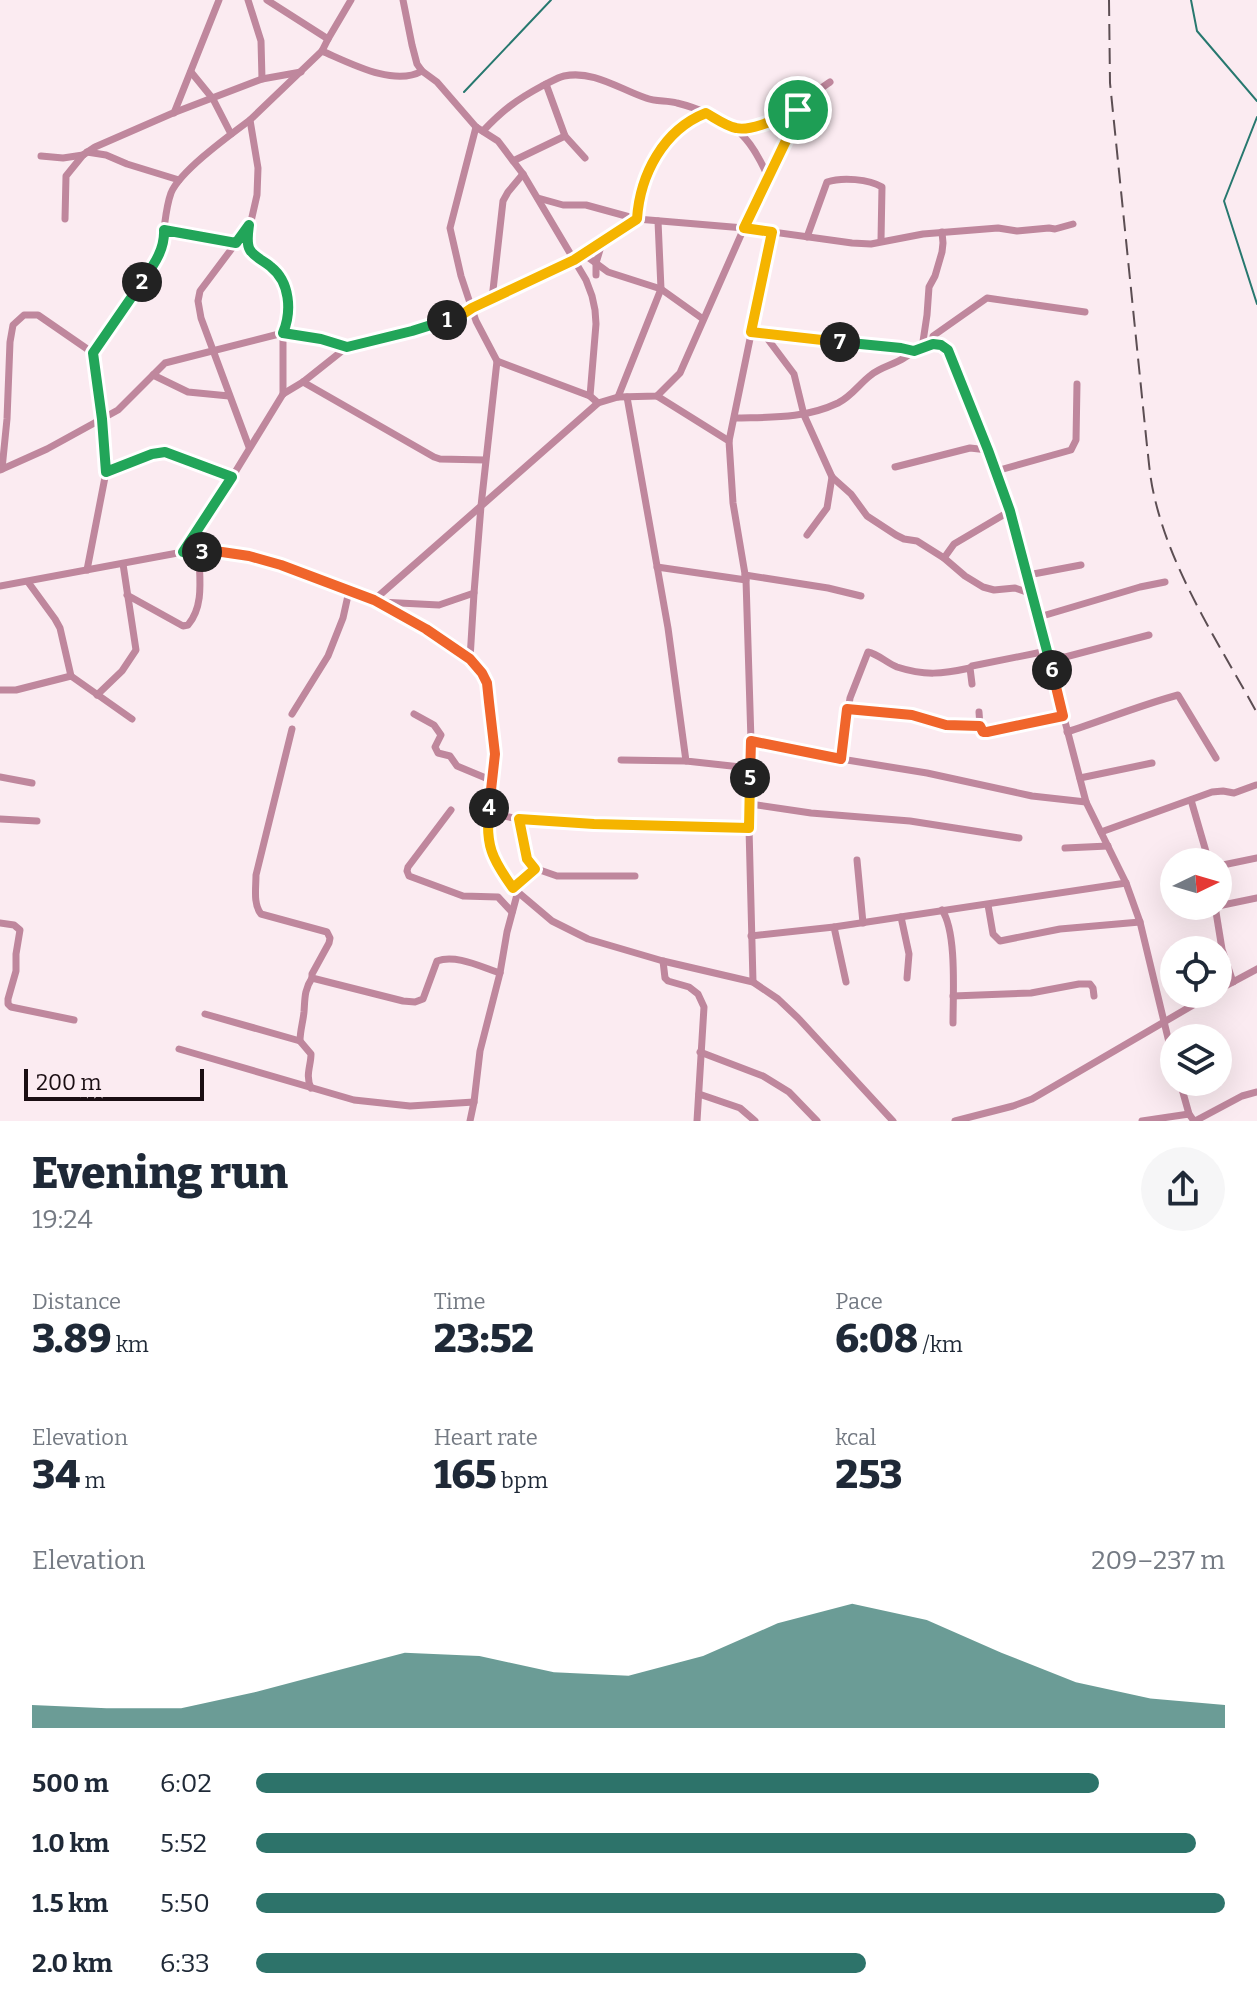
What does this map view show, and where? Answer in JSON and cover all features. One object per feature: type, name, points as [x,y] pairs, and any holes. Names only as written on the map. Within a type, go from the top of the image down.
[{"type":"street","points":[[173,113],[219,0]]},
{"type":"street","points":[[248,0],[262,46],[262,79]]},
{"type":"street","points":[[267,0],[328,39]]},
{"type":"street","points":[[87,570],[106,472],[93,353],[156,260],[162,247],[171,194],[179,180],[302,72],[322,51],[351,0]]},
{"type":"street","points":[[403,0],[414,57],[422,71],[437,82],[480,129],[498,141],[523,174],[586,280],[595,310],[590,396]]},
{"type":"street","points":[[322,51],[376,73],[405,77],[422,71]]},
{"type":"street","points":[[191,72],[213,99],[231,134]]},
{"type":"street","points":[[41,156],[63,158],[85,153],[173,113],[262,79],[302,72]]},
{"type":"street","points":[[470,659],[485,460],[497,361],[482,335],[472,308],[450,228],[480,129],[505,108],[546,84],[565,76],[591,77],[650,100],[685,105],[736,128],[768,177]]},
{"type":"street","points":[[736,128],[753,127],[798,110],[830,82]]},
{"type":"street","points":[[546,84],[565,136],[585,158]]},
{"type":"street","points":[[682,127],[685,105]]},
{"type":"street","points":[[657,396],[680,373],[798,110]]},
{"type":"street","points":[[183,552],[283,394],[347,347],[460,316],[602,243],[637,219],[640,190],[653,160],[662,148],[682,127],[706,113]]},
{"type":"street","points":[[250,120],[258,182],[247,239],[249,250],[282,276],[286,289],[283,394]]},
{"type":"street","points":[[513,161],[565,136]]},
{"type":"street","points":[[85,153],[106,155],[179,180]]},
{"type":"street","points":[[65,219],[66,176],[85,153]]},
{"type":"street","points":[[492,299],[503,201],[523,174]]},
{"type":"street","points":[[807,237],[827,182],[836,179],[875,183],[882,187],[881,240]]},
{"type":"street","points":[[538,198],[563,205],[586,205],[637,219],[744,228],[871,244],[942,232],[998,228],[1017,231],[1055,229],[1073,224]]},
{"type":"street","points":[[658,221],[661,289],[622,397],[668,628],[686,761]]},
{"type":"street","points":[[249,225],[200,291],[198,301],[201,318],[249,447]]},
{"type":"street","points":[[164,230],[236,243]]},
{"type":"street","points":[[753,982],[746,577],[733,503],[729,441],[772,232]]},
{"type":"street","points":[[918,350],[929,287],[937,270],[943,243],[942,232]]},
{"type":"street","points":[[596,275],[602,243]]},
{"type":"street","points":[[582,253],[608,272],[661,289],[703,319]]},
{"type":"street","points":[[586,280],[608,272]]},
{"type":"street","points":[[933,344],[933,336],[987,298],[1085,312]]},
{"type":"street","points":[[1,470],[13,325],[24,315],[34,313],[93,353]]},
{"type":"street","points":[[751,332],[918,350]]},
{"type":"street","points":[[1,470],[118,410],[165,363],[283,333],[347,347]]},
{"type":"street","points":[[764,334],[794,374],[804,415],[832,477],[851,494],[867,516],[904,539],[917,541],[983,587],[994,590],[1015,588],[1032,594]]},
{"type":"street","points":[[735,418],[804,415],[850,396],[883,367],[918,350],[933,344],[948,350],[1010,511],[1086,802],[1126,883],[1140,922],[1163,1022]]},
{"type":"street","points":[[497,361],[590,396],[598,403]]},
{"type":"street","points":[[153,375],[188,392],[229,396]]},
{"type":"street","points":[[303,382],[434,457],[485,460]]},
{"type":"street","points":[[996,471],[1071,450],[1076,440],[1077,384]]},
{"type":"street","points":[[376,601],[598,403],[622,397],[657,396],[729,441]]},
{"type":"street","points":[[895,467],[970,448],[988,450]]},
{"type":"street","points":[[106,472],[165,452],[232,477]]},
{"type":"street","points":[[807,535],[827,508],[832,477]]},
{"type":"street","points":[[944,558],[954,544],[1010,511]]},
{"type":"street","points":[[0,586],[183,552],[222,552],[281,565],[376,601],[426,629],[470,659],[487,683],[495,754],[488,813],[490,851],[497,867],[515,890],[552,921],[588,939],[753,982],[798,1018],[893,1121]]},
{"type":"street","points":[[127,595],[183,626],[188,625],[199,605],[199,552]]},
{"type":"street","points":[[97,695],[122,671],[136,650],[123,564]]},
{"type":"street","points":[[1028,575],[1081,565]]},
{"type":"street","points":[[657,567],[828,588],[861,596]]},
{"type":"street","points":[[28,582],[60,628],[71,676],[132,719]]},
{"type":"street","points":[[1039,617],[1165,582]]},
{"type":"street","points":[[292,714],[328,656],[343,618],[349,591]]},
{"type":"street","points":[[376,601],[439,605],[474,593]]},
{"type":"street","points":[[1050,661],[1149,635]]},
{"type":"street","points":[[841,759],[847,709],[868,652],[895,666],[927,674],[1047,651]]},
{"type":"street","points":[[970,668],[972,684]]},
{"type":"street","points":[[0,690],[16,690],[71,676]]},
{"type":"street","points":[[1067,732],[1178,695],[1216,758]]},
{"type":"street","points":[[847,709],[912,715],[946,725],[980,726]]},
{"type":"street","points":[[979,712],[983,732],[1063,716]]},
{"type":"street","points":[[414,714],[440,732],[435,747],[438,753],[450,756],[457,766],[493,781]]},
{"type":"street","points":[[292,729],[256,875],[256,896],[257,909],[261,914],[327,932],[330,938],[305,992],[300,1041]]},
{"type":"street","points":[[751,741],[927,773],[1032,796],[1086,802]]},
{"type":"street","points":[[621,760],[686,761],[750,768]]},
{"type":"street","points":[[1080,778],[1152,763]]},
{"type":"street","points":[[0,777],[32,783]]},
{"type":"street","points":[[1101,832],[1212,792],[1234,793],[1256,785]]},
{"type":"street","points":[[1191,800],[1205,848]]},
{"type":"street","points":[[750,804],[811,813],[910,821],[1019,838]]},
{"type":"street","points":[[451,810],[408,867],[409,876],[463,896],[498,897],[512,912]]},
{"type":"street","points":[[488,813],[519,819],[594,824],[749,828]]},
{"type":"street","points":[[0,819],[37,821]]},
{"type":"street","points":[[519,819],[527,859],[535,869],[557,876],[635,876]]},
{"type":"street","points":[[1065,848],[1108,846]]},
{"type":"street","points":[[1232,863],[1257,858]]},
{"type":"street","points":[[857,860],[863,923]]},
{"type":"street","points":[[470,1121],[480,1051],[500,973],[515,890],[535,869]]},
{"type":"street","points":[[751,936],[863,923],[1126,883]]},
{"type":"street","points":[[1232,902],[1257,898]]},
{"type":"street","points":[[988,905],[993,934],[1000,941],[1060,929],[1140,922]]},
{"type":"street","points":[[942,910],[951,935],[953,1023]]},
{"type":"street","points":[[901,917],[909,954],[907,978]]},
{"type":"street","points":[[1218,920],[1222,949],[1233,982],[1257,969]]},
{"type":"street","points":[[0,923],[14,925],[20,930],[16,971],[8,1004],[74,1020]]},
{"type":"street","points":[[834,927],[846,982]]},
{"type":"street","points":[[312,978],[415,1002],[423,999],[437,961],[442,959],[500,973]]},
{"type":"street","points":[[663,961],[665,978],[689,987],[698,994],[704,1007],[697,1121]]},
{"type":"street","points":[[953,996],[1031,993],[1079,984],[1090,984],[1094,996]]},
{"type":"street","points":[[955,1121],[1032,1099],[1188,1008]]},
{"type":"street","points":[[205,1014],[300,1041],[311,1054],[307,1071],[311,1088]]},
{"type":"street","points":[[179,1049],[354,1100],[410,1106],[474,1102]]},
{"type":"street","points":[[700,1052],[763,1076],[789,1092],[817,1121]]},
{"type":"street","points":[[1142,1121],[1193,1119],[1257,1092]]},
{"type":"street","points":[[699,1094],[740,1108],[755,1121]]},
{"type":"street","points":[[1185,1096],[1193,1119]]},
{"type":"waterway","points":[[464,92],[551,0]]},
{"type":"waterway","points":[[1191,0],[1197,31],[1257,101]]},
{"type":"waterway","points":[[1257,117],[1224,201],[1257,304]]},
{"type":"railway","points":[[1109,0],[1110,83],[1153,489],[1162,524],[1184,580],[1257,713]]},
{"type":"route","points":[[798,110],[744,228],[772,232],[751,332],[914,351],[933,344],[948,350],[1010,511],[1063,716],[983,732],[980,726],[946,725],[912,715],[847,709],[841,759],[751,741],[749,828],[519,819],[527,859],[535,869],[513,888],[497,867],[490,851],[488,813],[495,754],[487,683],[482,673],[470,659],[426,629],[374,600],[249,556],[183,552],[232,477],[165,452],[106,472],[93,353],[156,260],[162,247],[164,230],[236,243],[249,225],[249,250],[282,276],[288,305],[283,333],[304,335],[347,347],[460,316],[602,243],[637,219],[640,190],[653,160],[670,138],[700,116],[706,113],[736,128],[745,128],[798,110]]}]
